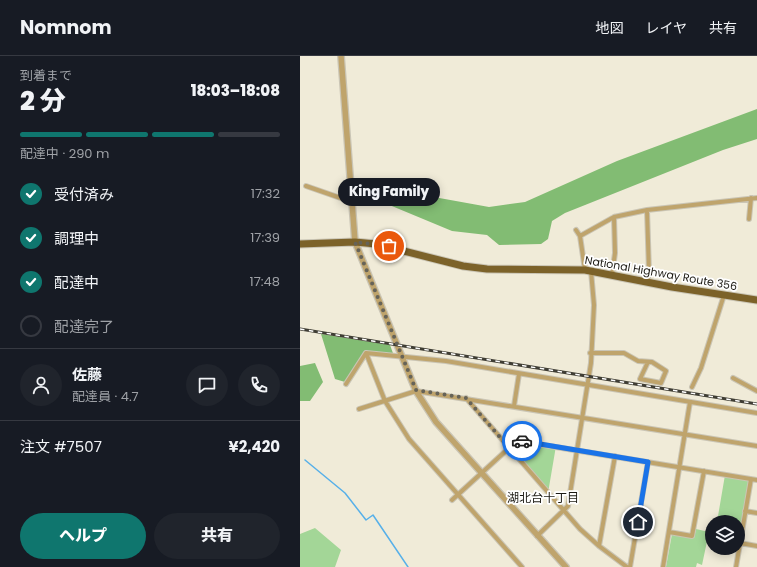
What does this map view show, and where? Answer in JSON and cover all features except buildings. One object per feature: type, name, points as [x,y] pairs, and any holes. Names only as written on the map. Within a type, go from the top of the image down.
[{"type":"highway","name":"National Highway Route 356","points":[[300,244],[355,242],[376,244],[450,264],[473,268],[588,270],[647,283],[757,300]]},
{"type":"street","points":[[340,56],[355,242],[401,358],[416,390],[436,422],[536,536],[566,567]]},
{"type":"street","points":[[306,186],[352,202]]},
{"type":"street","points":[[749,219],[751,198]]},
{"type":"street","points":[[580,236],[614,217],[648,210],[757,198]]},
{"type":"street","points":[[647,283],[649,272],[648,210]]},
{"type":"street","points":[[612,275],[615,253],[614,217]]},
{"type":"street","points":[[536,536],[568,506],[591,363],[590,353],[594,305],[580,236],[576,230]]},
{"type":"street","points":[[692,387],[702,368],[724,295]]},
{"type":"street","points":[[366,353],[401,358],[446,361],[757,413]]},
{"type":"street","points":[[346,384],[366,353]]},
{"type":"street","points":[[366,353],[384,400],[392,415],[409,439],[522,567]]},
{"type":"street","points":[[590,353],[624,353],[638,361],[652,362],[666,371],[661,383],[640,379],[648,362]]},
{"type":"street","points":[[514,406],[519,374]]},
{"type":"street","points":[[733,378],[757,391]]},
{"type":"street","points":[[359,409],[416,390],[757,446]]},
{"type":"street","points":[[466,398],[564,511],[599,546],[627,567]]},
{"type":"street","points":[[663,567],[690,402]]},
{"type":"street","points":[[505,443],[513,440],[757,480]]},
{"type":"street","points":[[452,500],[509,448]]},
{"type":"street","points":[[599,546],[602,540],[615,456]]},
{"type":"street","points":[[630,567],[648,462]]},
{"type":"street","points":[[669,532],[692,536],[704,471]]},
{"type":"street","points":[[744,515],[751,479]]},
{"type":"street","points":[[745,511],[757,513]]},
{"type":"street","points":[[745,544],[757,546]]},
{"type":"street","points":[[736,567],[738,555]]},
{"type":"green space","points":[[757,109],[757,139],[723,150],[565,213],[552,221],[548,239],[541,244],[499,245],[487,235],[452,231],[387,204],[362,199],[364,186],[373,186],[489,207],[525,202],[617,161]]},
{"type":"green space","points":[[321,334],[390,345],[394,356],[365,352],[345,382],[335,379]]},
{"type":"green space","points":[[315,363],[323,382],[310,401],[300,401],[300,366]]},
{"type":"green space","points":[[513,440],[556,446],[548,493],[505,443]]},
{"type":"green space","points":[[725,475],[751,479],[745,515],[718,515]]},
{"type":"green space","points":[[315,528],[341,550],[335,567],[300,567],[300,534]]},
{"type":"green space","points":[[696,529],[705,531],[705,551],[702,565],[697,563],[696,567],[666,567],[672,534],[694,538]]},
{"type":"waterway","points":[[305,460],[345,493],[366,520],[373,515],[408,567]]},
{"type":"railway","points":[[300,329],[757,404]]},
{"type":"way so far","points":[[389,246],[355,242],[363,266],[401,358],[416,390],[466,398],[505,443],[513,440],[522,441]]},
{"type":"place","name":"King Family","points":[[389,246]]},
{"type":"district","name":"湖北台十丁目","points":[[543,497]]},
{"type":"route","points":[[522,441],[648,462],[638,522]]}]
